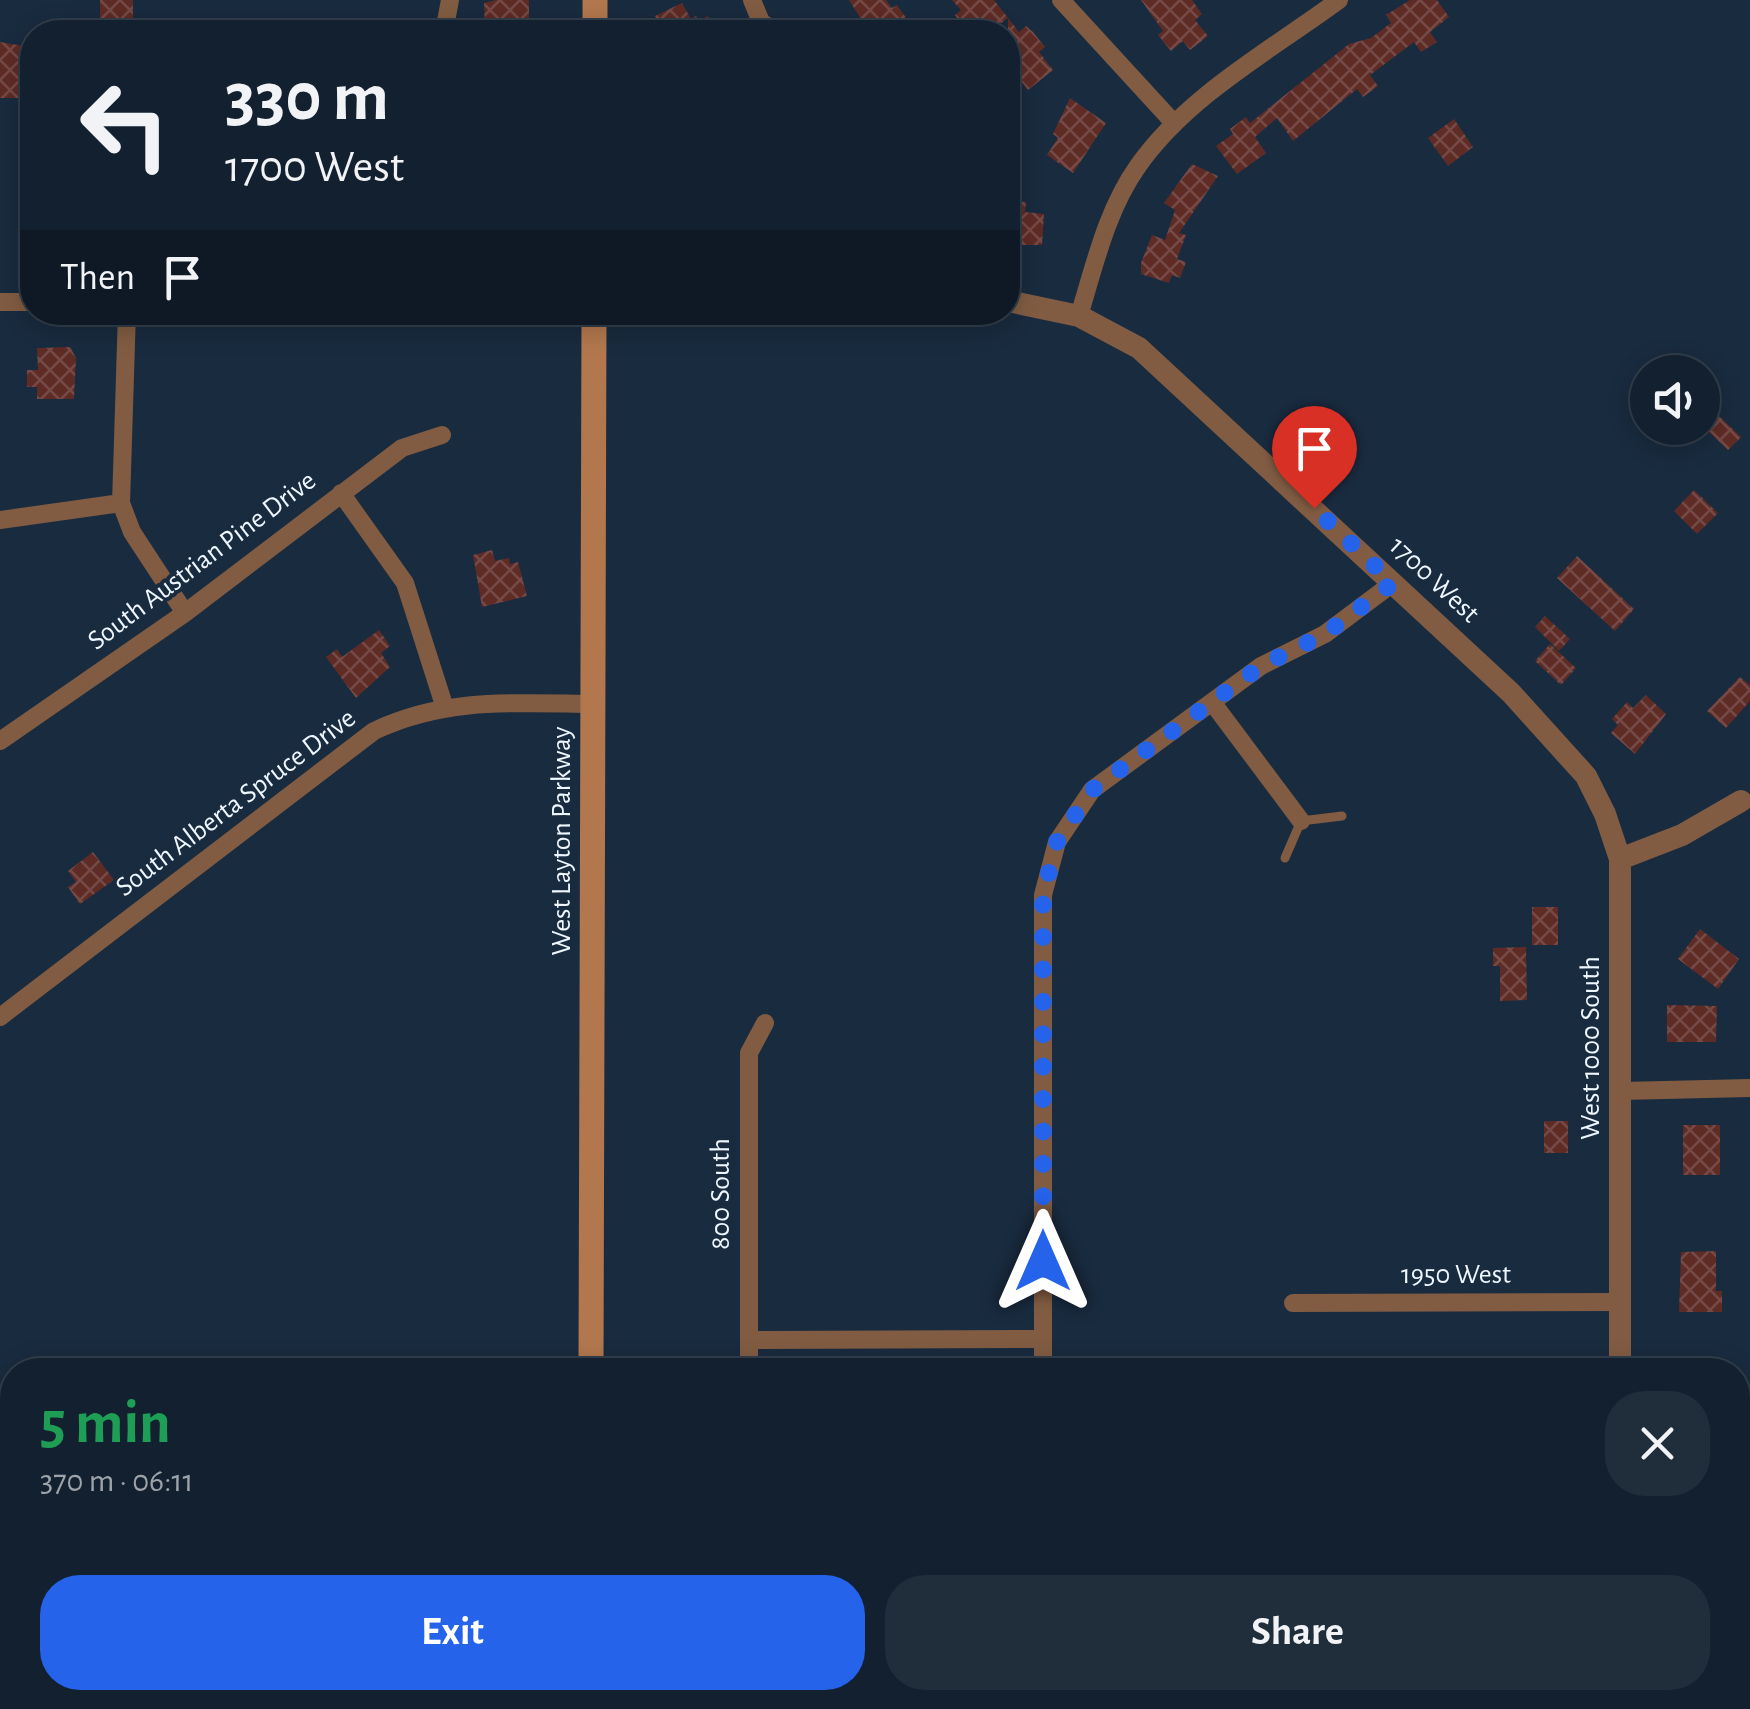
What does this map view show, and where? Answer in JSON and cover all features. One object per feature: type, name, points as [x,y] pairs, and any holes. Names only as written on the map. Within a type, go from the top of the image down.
[{"type":"main road","name":"West Layton Parkway","points":[[591,1358],[594,325]]},
{"type":"street","points":[[1061,0],[1173,122]]},
{"type":"street","points":[[1078,316],[1112,215],[1136,168],[1173,122],[1339,0]]},
{"type":"street","name":"1700 West","points":[[1020,304],[1078,316],[1112,330],[1167,372],[1561,745],[1586,776],[1620,859]]},
{"type":"street","points":[[127,325],[120,503],[132,532],[185,612]]},
{"type":"street","name":"South Austrian Pine Drive","points":[[0,741],[185,612],[402,448],[442,434]]},
{"type":"street","points":[[340,493],[405,583],[444,705]]},
{"type":"street","points":[[0,520],[120,503]]},
{"type":"street","points":[[1042,1358],[1043,895],[1050,859],[1066,823],[1092,790],[1261,666],[1325,634],[1393,583]]},
{"type":"street","points":[[1212,702],[1301,821]]},
{"type":"street","name":"South Alberta Spruce Drive","points":[[0,1017],[374,731],[411,713],[444,705],[593,704]]},
{"type":"street","points":[[1620,859],[1682,835],[1745,796]]},
{"type":"street","name":"West 1000 South","points":[[1620,859],[1620,1358]]},
{"type":"street","name":"800 South","points":[[749,1358],[748,1053],[765,1023]]},
{"type":"street","points":[[1621,1091],[1750,1088]]},
{"type":"street","name":"1950 West","points":[[1293,1303],[1620,1302]]},
{"type":"street","points":[[749,1340],[1042,1339]]},
{"type":"lane","points":[[1285,858],[1301,821],[1342,816]]},
{"type":"building","points":[[100,0],[133,0],[133,20],[100,20]]},
{"type":"building","points":[[529,0],[529,20],[485,20],[484,3]]},
{"type":"building","points":[[849,0],[886,0],[892,8],[897,5],[908,20],[862,20]]},
{"type":"building","points":[[952,0],[994,0],[1010,20],[959,20],[955,15],[961,10]]},
{"type":"building","points":[[1141,0],[1192,0],[1202,14],[1195,20],[1208,36],[1190,50],[1183,41],[1171,51],[1158,35],[1163,31]]},
{"type":"building","points":[[1410,0],[1437,0],[1449,17],[1430,32],[1437,42],[1421,52],[1414,42],[1370,75],[1378,86],[1363,97],[1357,89],[1293,141],[1277,118],[1255,137],[1266,153],[1237,174],[1216,146],[1233,134],[1230,129],[1246,117],[1250,123],[1349,44],[1371,38],[1391,23],[1386,15]]},
{"type":"building","points":[[682,3],[691,19],[696,16],[698,20],[657,20],[655,16]]},
{"type":"building","points":[[1026,26],[1045,47],[1039,52],[1053,70],[1028,90],[1020,80],[1020,31]]},
{"type":"building","points":[[0,42],[20,45],[20,98],[0,98]]},
{"type":"building","points":[[1070,98],[1106,123],[1073,173],[1047,155],[1058,138],[1053,134]]},
{"type":"building","points":[[1454,119],[1473,147],[1448,166],[1428,138]]},
{"type":"building","points":[[1192,164],[1218,176],[1179,233],[1186,235],[1177,259],[1186,262],[1180,278],[1172,275],[1169,283],[1141,274],[1152,235],[1165,240],[1175,210],[1164,203]]},
{"type":"building","points":[[1020,202],[1026,202],[1025,212],[1044,214],[1042,245],[1020,245]]},
{"type":"building","points":[[70,347],[76,358],[74,399],[37,399],[37,387],[27,387],[27,370],[38,370],[37,348]]},
{"type":"building","points":[[1720,417],[1741,437],[1728,450],[1720,442]]},
{"type":"building","points":[[1694,490],[1718,513],[1697,534],[1674,511]]},
{"type":"building","points":[[492,550],[495,561],[509,558],[510,564],[518,562],[527,596],[482,607],[473,555]]},
{"type":"building","points":[[1577,556],[1634,609],[1615,631],[1557,578]]},
{"type":"building","points":[[1545,616],[1570,639],[1559,651],[1535,627]]},
{"type":"building","points":[[379,630],[390,646],[381,653],[390,667],[356,698],[326,657],[337,649],[342,657]]},
{"type":"building","points":[[1550,644],[1576,668],[1561,685],[1535,661]]},
{"type":"building","points":[[1740,677],[1750,685],[1750,701],[1726,728],[1707,711]]},
{"type":"building","points":[[1646,695],[1666,714],[1635,754],[1611,733],[1618,725],[1612,719],[1627,702],[1633,708]]},
{"type":"building","points":[[93,852],[114,880],[80,904],[68,887],[76,882],[68,871]]},
{"type":"building","points":[[1532,907],[1558,907],[1558,945],[1532,945]]},
{"type":"building","points":[[1700,929],[1739,959],[1718,989],[1678,959]]},
{"type":"building","points":[[1526,947],[1527,1000],[1500,1001],[1500,966],[1493,966],[1493,948]]},
{"type":"building","points":[[1667,1005],[1717,1006],[1716,1042],[1667,1042]]},
{"type":"building","points":[[1544,1121],[1568,1121],[1568,1153],[1544,1153]]},
{"type":"building","points":[[1683,1125],[1720,1125],[1720,1175],[1683,1175]]},
{"type":"building","points":[[1716,1251],[1716,1291],[1722,1291],[1722,1312],[1679,1312],[1681,1252]]},
{"type":"route","points":[[1043,1261],[1043,895],[1050,859],[1066,823],[1092,790],[1261,666],[1325,634],[1393,583],[1314,508]]}]
